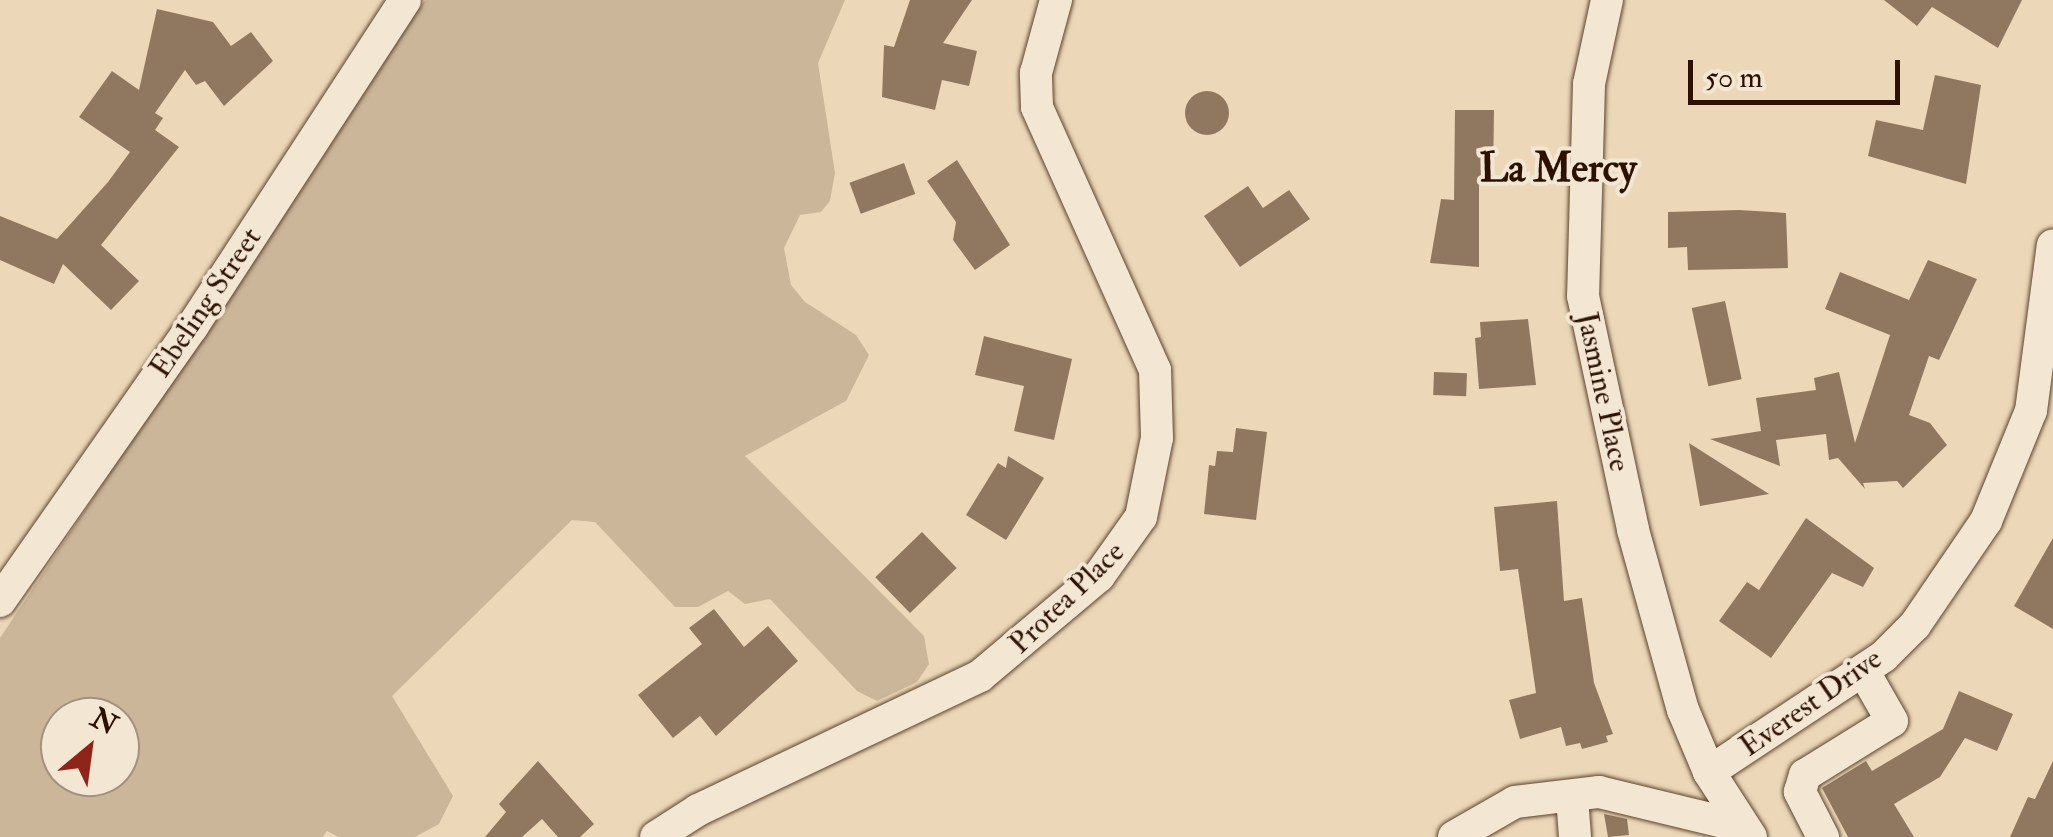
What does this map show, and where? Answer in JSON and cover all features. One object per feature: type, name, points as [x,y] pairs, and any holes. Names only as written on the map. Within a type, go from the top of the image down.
[{"type":"street","name":"Ebeling Street","points":[[0,601],[192,327],[406,0]]},
{"type":"street","name":"Protea Place","points":[[656,837],[698,810],[980,676],[1099,576],[1141,517],[1157,438],[1155,370],[1146,337],[1040,121],[1036,74],[1056,0]]},
{"type":"street","name":"Jasmine Place","points":[[1608,0],[1589,84],[1584,296],[1632,530],[1683,710],[1709,772],[1747,832]]},
{"type":"street","name":"Everest Drive","points":[[1709,772],[1864,672],[1915,625],[1986,521],[2042,414],[2053,244]]},
{"type":"street","points":[[1823,837],[1800,792],[1805,776],[1892,721],[1864,672]]},
{"type":"street","points":[[1454,837],[1515,802],[1616,795],[1747,832]]},
{"type":"street","points":[[1572,797],[1575,837]]},
{"type":"shaded area","points":[[425,0],[845,0],[818,63],[835,173],[830,201],[821,212],[800,215],[784,248],[791,285],[805,302],[856,335],[869,355],[846,401],[745,456],[924,636],[929,664],[917,682],[877,701],[857,691],[770,599],[745,604],[728,591],[698,607],[675,607],[595,522],[572,520],[392,696],[453,796],[439,824],[415,837],[338,837],[327,831],[323,837],[0,837],[0,638]]},
{"type":"building","points":[[910,0],[972,0],[943,43],[977,51],[969,86],[942,80],[935,110],[882,97],[884,45],[894,47]]},
{"type":"building","points":[[1884,0],[2022,0],[1998,48],[1932,7],[1917,26]]},
{"type":"building","points":[[157,9],[213,22],[231,46],[251,32],[273,61],[224,106],[205,81],[196,85],[185,70],[155,113],[163,118],[155,130],[179,147],[101,245],[139,281],[111,310],[63,264],[54,284],[0,260],[0,216],[57,239],[108,182],[130,152],[79,117],[112,71],[139,90]]},
{"type":"building","points":[[1935,75],[1981,85],[1966,184],[1868,156],[1876,120],[1923,130]]},
{"type":"building","points":[[1207,91],[1223,97],[1229,113],[1223,129],[1207,135],[1191,129],[1185,113],[1191,97]]},
{"type":"building","points":[[1455,110],[1494,110],[1493,179],[1479,178],[1479,267],[1430,263],[1441,199],[1454,200]]},
{"type":"building","points":[[957,160],[1010,245],[975,270],[953,240],[956,222],[927,181]]},
{"type":"building","points":[[904,163],[915,194],[861,214],[849,183]]},
{"type":"building","points":[[1248,186],[1263,208],[1289,190],[1310,219],[1240,267],[1204,216]]},
{"type":"building","points":[[1668,212],[1786,213],[1788,268],[1688,270],[1687,247],[1668,248]]},
{"type":"building","points":[[1928,260],[1977,279],[1939,360],[1929,356],[1909,415],[1930,423],[1947,445],[1903,488],[1897,481],[1863,483],[1865,489],[1838,458],[1829,460],[1826,434],[1776,440],[1780,466],[1710,439],[1761,431],[1756,398],[1816,390],[1814,378],[1839,372],[1855,443],[1890,335],[1825,309],[1840,272],[1909,300]]},
{"type":"building","points":[[1725,301],[1742,379],[1708,386],[1692,308]]},
{"type":"building","points":[[1528,319],[1536,385],[1479,389],[1475,338],[1481,337],[1480,322]]},
{"type":"building","points":[[984,336],[1072,359],[1054,440],[1014,431],[1024,386],[975,375]]},
{"type":"building","points":[[1434,372],[1467,373],[1466,396],[1433,395]]},
{"type":"building","points":[[1236,428],[1267,432],[1256,520],[1204,514],[1209,465],[1215,466],[1217,451],[1233,452]]},
{"type":"building","points":[[1689,443],[1769,494],[1700,506]]},
{"type":"building","points":[[1008,456],[1044,478],[1006,540],[966,515],[998,463],[1006,468]]},
{"type":"building","points":[[1557,501],[1564,601],[1582,598],[1594,683],[1613,734],[1606,736],[1608,742],[1582,749],[1580,743],[1566,746],[1561,727],[1520,739],[1509,700],[1536,693],[1518,569],[1500,571],[1494,507]]},
{"type":"building","points":[[1806,518],[1874,568],[1863,587],[1832,573],[1771,658],[1719,621],[1747,582],[1759,590]]},
{"type":"building","points":[[922,532],[957,568],[910,613],[875,577]]},
{"type":"building","points":[[2053,538],[2053,629],[2014,606]]},
{"type":"building","points":[[714,609],[744,647],[768,626],[798,661],[716,736],[700,716],[673,738],[638,695],[702,644],[689,628]]},
{"type":"building","points":[[1959,691],[2013,714],[1997,751],[1965,738],[1940,777],[1894,804],[1914,837],[1848,837],[1822,788],[1866,761],[1872,771],[1943,729]]},
{"type":"building","points":[[538,761],[594,824],[580,837],[558,837],[542,819],[522,837],[485,837],[506,812],[499,804]]},
{"type":"building","points":[[2053,761],[2053,837],[2010,837],[2028,797],[2035,799]]},
{"type":"building","points":[[1604,814],[1627,819],[1629,835],[1608,837]]},
{"type":"district","name":"La Mercy","points":[[1558,169]]}]
